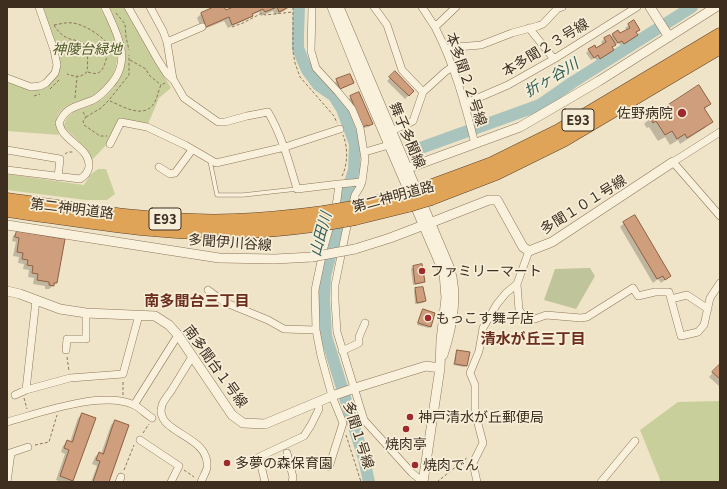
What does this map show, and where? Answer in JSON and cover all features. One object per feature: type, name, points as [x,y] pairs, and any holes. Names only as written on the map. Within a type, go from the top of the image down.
[{"type":"highway","name":"第二神明道路","points":[[429,193],[552,135],[720,35]]},
{"type":"highway","name":"第二神明道路","points":[[7,210],[130,226],[229,232],[261,230],[357,212],[406,200],[496,174],[563,140],[720,47]]},
{"type":"highway","name":"第二神明道路","points":[[7,200],[114,214],[201,221],[323,218]]},
{"type":"street","points":[[7,78],[31,87],[40,86],[46,83],[55,73],[57,64],[54,50],[39,7]]},
{"type":"street","points":[[7,170],[80,179],[84,177],[89,170],[89,161],[84,153],[62,132],[59,123],[67,110],[77,103],[94,99],[104,93],[115,80],[121,65],[121,43],[105,7]]},
{"type":"street","points":[[128,7],[158,60],[167,74],[173,79],[184,98],[218,122],[226,122],[268,112],[285,147],[297,189],[362,182]]},
{"type":"street","points":[[150,7],[167,42],[173,79]]},
{"type":"street","points":[[312,7],[310,51],[316,68],[352,109],[360,128],[366,159],[362,182],[353,202],[335,285],[337,332],[364,420],[423,482]]},
{"type":"street","name":"舞子多聞線","points":[[332,7],[362,82],[388,132],[389,145],[404,170]]},
{"type":"street","name":"舞子多聞線","points":[[339,7],[388,132],[427,224],[444,273],[446,298],[441,340],[440,368],[423,482]]},
{"type":"street","points":[[374,7],[387,25],[402,70],[423,92]]},
{"type":"street","points":[[422,7],[434,27]]},
{"type":"street","name":"本多聞２２号線","points":[[456,7],[434,27],[445,48],[452,67],[476,144]]},
{"type":"street","points":[[445,48],[481,45],[512,33],[543,24],[558,8],[562,7]]},
{"type":"street","name":"本多聞２３号線","points":[[464,104],[508,86],[637,7]]},
{"type":"street","points":[[650,7],[667,33]]},
{"type":"street","points":[[404,170],[520,127],[599,81],[667,33],[716,7]]},
{"type":"street","points":[[167,42],[202,27]]},
{"type":"street","points":[[529,28],[554,59]]},
{"type":"street","points":[[388,132],[413,121],[423,92],[452,67]]},
{"type":"street","points":[[111,142],[121,122],[147,127],[185,145],[216,163],[285,147],[340,129]]},
{"type":"street","name":"多聞１０１号線","points":[[529,251],[552,242],[720,132]]},
{"type":"street","points":[[365,152],[389,145]]},
{"type":"street","points":[[7,150],[60,158],[58,176]]},
{"type":"street","points":[[159,167],[170,174],[175,173],[192,150]]},
{"type":"street","points":[[673,162],[720,216]]},
{"type":"street","name":"多聞１号線","points":[[339,184],[337,200],[324,247],[315,290],[316,330],[321,356],[332,396],[343,423]]},
{"type":"street","points":[[427,224],[489,200],[497,200],[523,247],[529,251],[517,284],[519,310],[526,319],[535,319],[546,315],[581,318],[588,317],[633,288],[638,296],[655,292],[669,292],[680,336],[698,332],[704,325],[710,298],[720,283]]},
{"type":"street","name":"多聞伊川谷線","points":[[7,225],[219,258],[275,259],[312,257],[355,249],[427,224]]},
{"type":"street","points":[[477,482],[473,463],[483,443],[476,412],[475,385],[470,373],[479,351],[483,328],[497,304],[506,293],[517,284]]},
{"type":"street","points":[[208,290],[224,302],[268,320],[284,329],[316,330]]},
{"type":"street","name":"南多聞台１号線","points":[[7,291],[20,294],[60,309],[86,313],[154,316],[169,325],[178,335],[232,416],[243,423],[265,424],[355,388],[426,366],[440,368]]},
{"type":"street","points":[[671,299],[687,295],[708,309]]},
{"type":"street","points":[[36,300],[21,392],[70,378],[123,374],[139,315]]},
{"type":"street","points":[[66,350],[67,339],[86,339],[86,313]]},
{"type":"street","points":[[342,350],[360,343],[359,337],[365,323]]},
{"type":"street","points":[[134,405],[178,335]]},
{"type":"street","points":[[192,357],[162,405],[162,416],[166,423],[196,442],[203,452],[207,462],[207,468],[202,482]]},
{"type":"street","points":[[7,422],[80,402],[103,400],[116,400],[134,405],[152,418]]},
{"type":"street","points":[[265,482],[259,457],[304,436],[319,409],[317,402]]},
{"type":"street","points":[[329,467],[343,423]]},
{"type":"street","points":[[140,440],[179,466],[171,482]]},
{"type":"street","points":[[601,482],[635,441]]},
{"type":"street","points":[[7,482],[9,453],[28,447]]},
{"type":"street","points":[[287,453],[294,477],[292,482]]},
{"type":"lane","points":[[210,160],[217,195],[242,195],[297,189]]},
{"type":"path","points":[[293,7],[293,52],[300,77],[334,116],[346,142],[345,170],[339,184]]},
{"type":"path","points":[[232,27],[243,24],[262,13],[266,15],[293,12]]},
{"type":"path","points":[[51,26],[75,23],[98,34],[111,48]]},
{"type":"path","points":[[54,26],[58,33],[66,39],[82,41],[86,45],[88,55],[87,72],[83,76],[78,77],[67,74]]},
{"type":"path","points":[[87,72],[93,74],[104,68],[108,52],[111,48],[121,43]]},
{"type":"path","points":[[130,60],[146,69],[149,75],[161,85]]},
{"type":"path","points":[[78,77],[77,103],[86,116],[83,121],[84,125],[100,136],[107,136],[111,142]]},
{"type":"path","points":[[109,100],[140,112],[152,106],[161,85],[173,79]]},
{"type":"path","points":[[60,158],[68,152],[84,153]]},
{"type":"path","points":[[66,350],[70,378]]},
{"type":"path","points":[[123,374],[123,392]]},
{"type":"path","points":[[21,392],[29,416]]},
{"type":"path","points":[[28,447],[49,442],[59,408]]},
{"type":"path","points":[[120,480],[134,446],[140,440],[152,418]]},
{"type":"path","name":"多聞１号線","points":[[343,423],[360,482]]},
{"type":"path","points":[[437,482],[480,449]]},
{"type":"green space","name":"神陵台緑地","points":[[43,7],[100,7],[107,19],[116,44],[116,68],[111,79],[103,88],[90,97],[67,106],[59,113],[56,126],[59,135],[7,131],[7,82],[35,90],[49,84],[56,75],[60,63]]},
{"type":"green space","points":[[109,7],[123,7],[126,10],[171,88],[159,98],[148,124],[119,118],[107,144],[92,160],[87,150],[64,127],[65,121],[68,117],[76,111],[91,106],[101,100],[108,94],[121,77],[126,57],[125,47]]},
{"type":"green space","points":[[98,169],[106,169],[115,194],[107,200],[86,200],[7,190],[7,174],[84,185],[90,175]]},
{"type":"green space","points":[[590,268],[595,276],[576,309],[544,300],[555,269]]},
{"type":"green space","points":[[720,401],[720,482],[661,482],[640,430],[678,402]]},
{"type":"building","points":[[214,7],[224,7],[226,10],[233,7],[277,7],[265,12],[263,9],[252,14],[253,16],[232,25],[229,17],[206,27],[201,13]]},
{"type":"building","points":[[277,7],[289,7],[279,12]]},
{"type":"building","points":[[634,20],[640,30],[636,32],[638,35],[624,44],[622,41],[618,43],[612,34],[618,30],[620,33],[630,28],[628,24]]},
{"type":"building","points":[[610,35],[616,45],[612,47],[614,50],[600,59],[598,55],[594,58],[588,49],[595,45],[596,48],[606,42],[604,38]]},
{"type":"building","points":[[395,71],[414,91],[409,96],[389,77]]},
{"type":"building","points":[[350,74],[354,83],[340,89],[336,79]]},
{"type":"building","name":"佐野病院","points":[[699,85],[711,104],[704,108],[713,122],[687,138],[685,134],[677,139],[672,131],[665,135],[656,121],[653,123],[650,117]]},
{"type":"building","points":[[359,92],[373,124],[363,127],[350,96]]},
{"type":"building","points":[[635,215],[671,276],[665,280],[663,276],[657,279],[623,222]]},
{"type":"building","points":[[17,231],[65,239],[57,283],[54,283],[54,286],[49,285],[49,282],[37,280],[38,274],[32,273],[33,266],[27,265],[28,260],[22,259],[23,253],[17,252],[19,238],[15,237]]},
{"type":"building","points":[[422,264],[425,282],[415,284],[413,266]]},
{"type":"building","points":[[423,287],[426,301],[417,303],[415,288]]},
{"type":"building","points":[[423,309],[435,313],[431,327],[418,323]]},
{"type":"building","points":[[457,350],[470,352],[467,366],[455,364]]},
{"type":"building","points":[[720,364],[720,379],[712,372]]},
{"type":"building","points":[[82,413],[96,418],[73,481],[60,476],[69,450],[64,448],[67,440],[72,442]]},
{"type":"building","points":[[115,420],[129,425],[109,482],[93,482],[100,461],[96,460],[99,452],[103,454]]},
{"type":"waterway","name":"山田川","points":[[299,7],[298,48],[303,61],[307,70],[318,85],[334,96],[342,109],[355,144],[354,170],[325,276],[324,300],[326,336],[364,459],[369,482]]},
{"type":"waterway","name":"折ヶ谷川","points":[[415,150],[540,105],[573,82],[692,7]]},
{"type":"place","name":"佐野病院","points":[[682,113]]},
{"type":"place","name":"ファミリーマート","points":[[422,271]]},
{"type":"place","name":"もっこす舞子店","points":[[428,318]]},
{"type":"place","name":"神戸清水が丘郵便局","points":[[410,417]]},
{"type":"place","name":"焼肉亭","points":[[406,429]]},
{"type":"place","name":"多夢の森保育園","points":[[227,463]]},
{"type":"place","name":"焼肉でん","points":[[415,465]]},
{"type":"district","name":"南多聞台三丁目","points":[[197,300]]},
{"type":"district","name":"清水が丘三丁目","points":[[533,338]]}]
